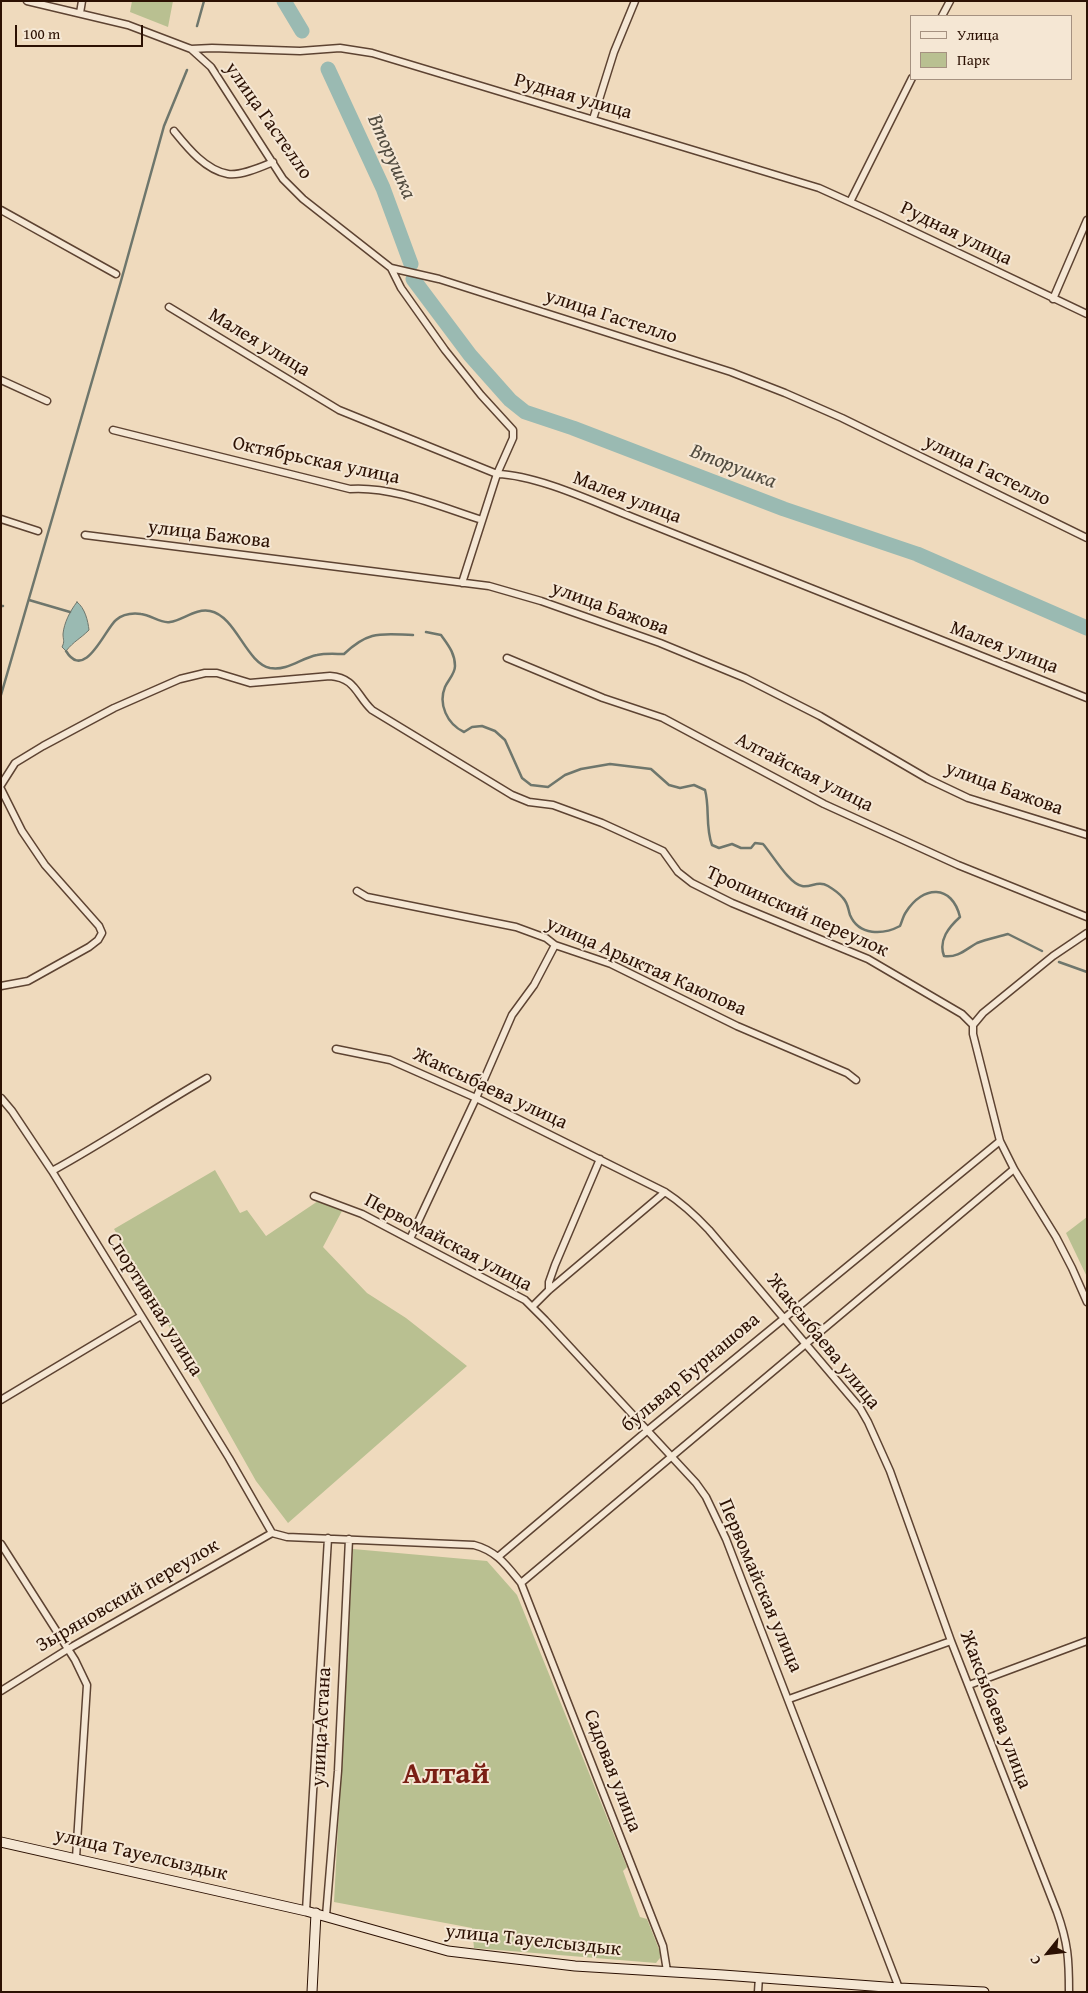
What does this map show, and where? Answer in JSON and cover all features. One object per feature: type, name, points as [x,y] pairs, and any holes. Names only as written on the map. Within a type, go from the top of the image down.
[{"type":"street","name":"Рудная улица","points":[[27,1],[128,25],[191,49],[300,51],[340,48],[372,52],[819,188],[1087,314]]},
{"type":"street","points":[[80,13],[82,1]]},
{"type":"street","points":[[593,119],[614,52],[635,1]]},
{"type":"street","points":[[943,15],[950,1]]},
{"type":"street","name":"улица Гастелло","points":[[191,49],[211,67],[283,179],[303,199],[391,268],[439,279],[731,372],[842,418],[1087,538]]},
{"type":"street","points":[[850,202],[911,80]]},
{"type":"street","points":[[174,131],[191,151],[212,168],[228,174],[256,170],[272,162]]},
{"type":"street","points":[[1,210],[116,274]]},
{"type":"street","points":[[1053,299],[1087,220]]},
{"type":"street","points":[[391,268],[401,288],[445,350],[481,395],[513,430],[513,438],[498,474],[462,583]]},
{"type":"street","name":"Малея улица","points":[[169,307],[338,410],[498,474],[511,474],[557,488],[607,507],[1087,698]]},
{"type":"street","points":[[1,380],[47,401]]},
{"type":"street","name":"Октябрьская улица","points":[[113,430],[350,489],[368,488],[397,494],[482,520]]},
{"type":"street","points":[[1,519],[38,531]]},
{"type":"street","name":"улица Бажова","points":[[84,535],[489,586],[541,601],[660,643],[737,674],[820,716],[928,779],[968,798],[1087,835]]},
{"type":"street","name":"Алтайская улица","points":[[507,658],[603,698],[663,718],[833,808],[958,865],[1087,917]]},
{"type":"street","name":"Тропинский переулок","points":[[1,785],[15,763],[43,746],[114,708],[180,679],[205,673],[217,673],[250,683],[330,676],[341,677],[353,685],[363,702],[372,710],[512,795],[529,802],[554,804],[648,844],[663,852],[678,872],[692,883],[732,903],[868,959],[962,1014],[973,1025]]},
{"type":"street","points":[[1,789],[22,832],[45,865],[99,926],[102,933],[98,940],[89,947],[36,976],[28,980],[1,986]]},
{"type":"street","name":"улица Арыктая Каюпова","points":[[357,891],[368,897],[516,927],[546,938],[555,945],[611,964],[737,1026],[847,1073],[856,1080]]},
{"type":"street","points":[[1087,932],[1053,956],[973,1025],[973,1034],[1000,1142],[1014,1169],[1056,1237],[1087,1302]]},
{"type":"street","points":[[410,1239],[476,1098],[512,1015],[534,985],[555,945]]},
{"type":"street","name":"Жаксыбаева улица","points":[[336,1049],[390,1060],[476,1098],[665,1192],[691,1210],[860,1408],[890,1471],[951,1641],[1066,1939],[1069,1962],[1069,1992]]},
{"type":"street","points":[[52,1171],[96,1147],[151,1110],[207,1078]]},
{"type":"street","name":"Спортивная улица","points":[[1,1098],[52,1171],[229,1458],[272,1533]]},
{"type":"street","name":"бульвар Бурнашова","points":[[499,1556],[783,1318],[1000,1142]]},
{"type":"street","points":[[549,1290],[549,1282],[554,1265],[600,1159]]},
{"type":"street","points":[[521,1583],[1014,1169]]},
{"type":"street","points":[[532,1307],[549,1290],[665,1192]]},
{"type":"street","name":"Первомайская улица","points":[[314,1196],[362,1214],[525,1300],[696,1483],[706,1497],[726,1539],[899,1988]]},
{"type":"street","points":[[1,1400],[141,1316]]},
{"type":"street","points":[[272,1533],[287,1537],[474,1545],[486,1548],[499,1556]]},
{"type":"street","name":"Зыряновский переулок","points":[[1,1690],[68,1649],[272,1533]]},
{"type":"street","name":"улица Астана","points":[[306,1911],[328,1538]]},
{"type":"street","name":"улица Астана","points":[[326,1916],[338,1771],[349,1539]]},
{"type":"street","points":[[1,1544],[84,1675],[87,1685],[76,1858]]},
{"type":"street","name":"Садовая улица","points":[[499,1556],[521,1583],[663,1946],[667,1972]]},
{"type":"street","points":[[789,1699],[951,1641]]},
{"type":"street","points":[[968,1685],[1087,1641]]},
{"type":"street","name":"улица Тауелсыздык","points":[[1,1842],[316,1913],[448,1951],[565,1965],[943,1991],[984,1992]]},
{"type":"street","points":[[312,1992],[316,1913]]},
{"type":"street","points":[[758,1992],[759,1977]]},
{"type":"green space","points":[[132,1],[173,1],[168,27],[130,12]]},
{"type":"green space","points":[[215,1170],[240,1213],[247,1210],[266,1236],[318,1201],[342,1211],[323,1247],[367,1293],[406,1318],[467,1366],[288,1523],[256,1481],[114,1229]]},
{"type":"green space","points":[[1087,1217],[1087,1277],[1066,1233]]},
{"type":"green space","points":[[353,1549],[487,1561],[517,1595],[627,1867],[623,1871],[640,1917],[647,1919],[660,1952],[660,1958],[656,1963],[474,1948],[472,1928],[334,1902]]},
{"type":"water","points":[[77,602],[84,611],[89,630],[66,651],[62,647],[64,642],[63,634],[68,617]]},
{"type":"waterway","points":[[197,26],[204,1]]},
{"type":"waterway","name":"Вторушка","points":[[284,1],[302,31]]},
{"type":"waterway","name":"Вторушка","points":[[328,69],[383,188],[411,264]]},
{"type":"waterway","points":[[1,695],[164,126],[187,70]]},
{"type":"waterway","name":"Вторушка","points":[[413,279],[470,355],[510,400],[525,412],[573,428],[784,509],[917,554],[1087,628]]},
{"type":"waterway","points":[[29,600],[70,612]]},
{"type":"waterway","points":[[66,651],[73,659],[80,660],[87,657],[94,651],[111,625],[125,615],[145,615],[167,622],[175,621],[200,611],[210,611],[227,621],[254,658],[270,668],[283,668],[317,655],[344,654],[361,641],[376,635],[413,635]]},
{"type":"waterway","points":[[426,632],[441,635],[454,657],[455,669],[443,693],[443,707],[449,719],[464,732],[472,727],[482,726],[495,731],[505,740],[522,778],[531,785],[548,787],[565,775],[581,769],[610,764],[651,769],[669,785],[680,788],[694,785],[705,790],[712,845],[719,848],[732,844],[741,848],[751,848],[755,843],[763,844],[787,875],[797,884],[802,886],[824,884],[838,893],[846,902],[854,922],[865,930],[879,932],[900,926],[905,914],[913,903],[928,893],[936,892],[951,898],[960,917],[946,934],[942,945],[944,956],[954,956],[977,943],[1008,934],[1042,951]]},
{"type":"waterway","points":[[1059,962],[1087,972]]},
{"type":"district","name":"Алтай","points":[[446,1775]]}]
